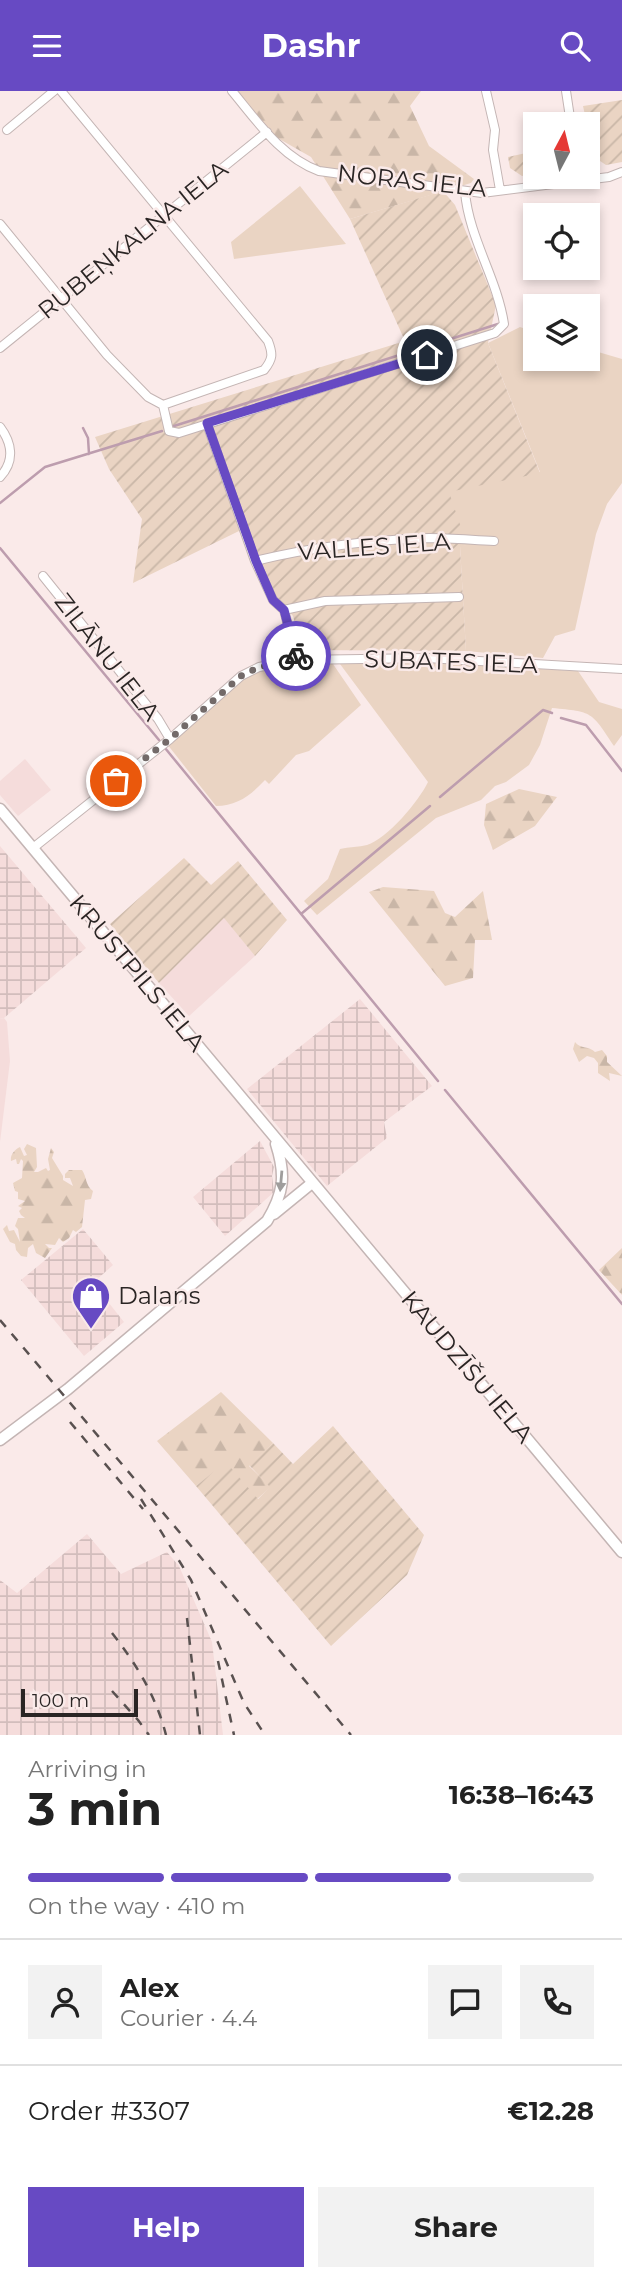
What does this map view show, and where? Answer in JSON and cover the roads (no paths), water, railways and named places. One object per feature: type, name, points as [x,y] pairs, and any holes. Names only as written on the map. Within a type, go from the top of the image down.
[{"type":"street","points":[[6,130],[54,91]]},
{"type":"street","points":[[0,224],[107,355],[148,397],[163,405],[264,370],[270,362],[273,354],[268,341],[61,91]]},
{"type":"street","name":"NORAS IELA","points":[[232,91],[289,155],[303,165],[319,171],[465,192],[523,187]]},
{"type":"street","points":[[486,91],[495,130],[494,149],[500,190]]},
{"type":"street","points":[[566,91],[569,112]]},
{"type":"street","name":"RUBEŅKALNA IELA","points":[[0,348],[267,132]]},
{"type":"street","name":"NORAS IELA","points":[[600,178],[622,172]]},
{"type":"street","points":[[163,405],[169,431],[179,433],[495,333],[504,324],[501,305],[467,217],[465,192]]},
{"type":"street","points":[[207,423],[256,561],[273,600],[284,610],[297,660]]},
{"type":"street","points":[[0,427],[11,453],[11,460],[0,477]]},
{"type":"street","name":"VALLES IELA","points":[[256,561],[305,549],[370,542],[431,538],[494,541]]},
{"type":"street","name":"ZILĀNU IELA","points":[[43,576],[158,719],[170,739]]},
{"type":"street","points":[[284,610],[325,601],[458,597]]},
{"type":"street","name":"SUBATES IELA","points":[[33,848],[170,739],[241,676],[259,667],[297,660],[426,658],[622,669]]},
{"type":"street","name":"KRUSTPILS IELA","points":[[0,809],[312,1183]]},
{"type":"street","name":"KRUSTPILS IELA","points":[[0,1440],[59,1397],[267,1221],[278,1202],[282,1183],[282,1163],[274,1138]]},
{"type":"street","points":[[267,1221],[312,1183]]},
{"type":"street","name":"KAUDZĪŠU IELA","points":[[312,1183],[622,1552]]},
{"type":"waterway","points":[[174,426],[498,324]]},
{"type":"waterway","points":[[83,428],[88,438],[89,454]]},
{"type":"waterway","points":[[0,503],[45,467],[162,431]]},
{"type":"waterway","points":[[0,548],[159,740]]},
{"type":"waterway","points":[[440,797],[543,710],[552,713]]},
{"type":"waterway","points":[[561,718],[586,725],[622,771]]},
{"type":"waterway","points":[[165,748],[438,1081]]},
{"type":"waterway","points":[[301,914],[430,806]]},
{"type":"waterway","points":[[445,1090],[622,1304]]},
{"type":"railway","points":[[0,1320],[351,1735]]},
{"type":"railway","points":[[70,1422],[143,1509]]},
{"type":"railway","points":[[141,1499],[191,1580],[244,1703],[265,1735]]},
{"type":"railway","points":[[187,1618],[200,1735]]},
{"type":"railway","points":[[112,1633],[145,1681],[166,1735]]},
{"type":"railway","points":[[218,1661],[234,1735]]},
{"type":"railway","points":[[112,1691],[149,1735]]},
{"type":"place","name":"Dalans","points":[[91,1330]]}]
